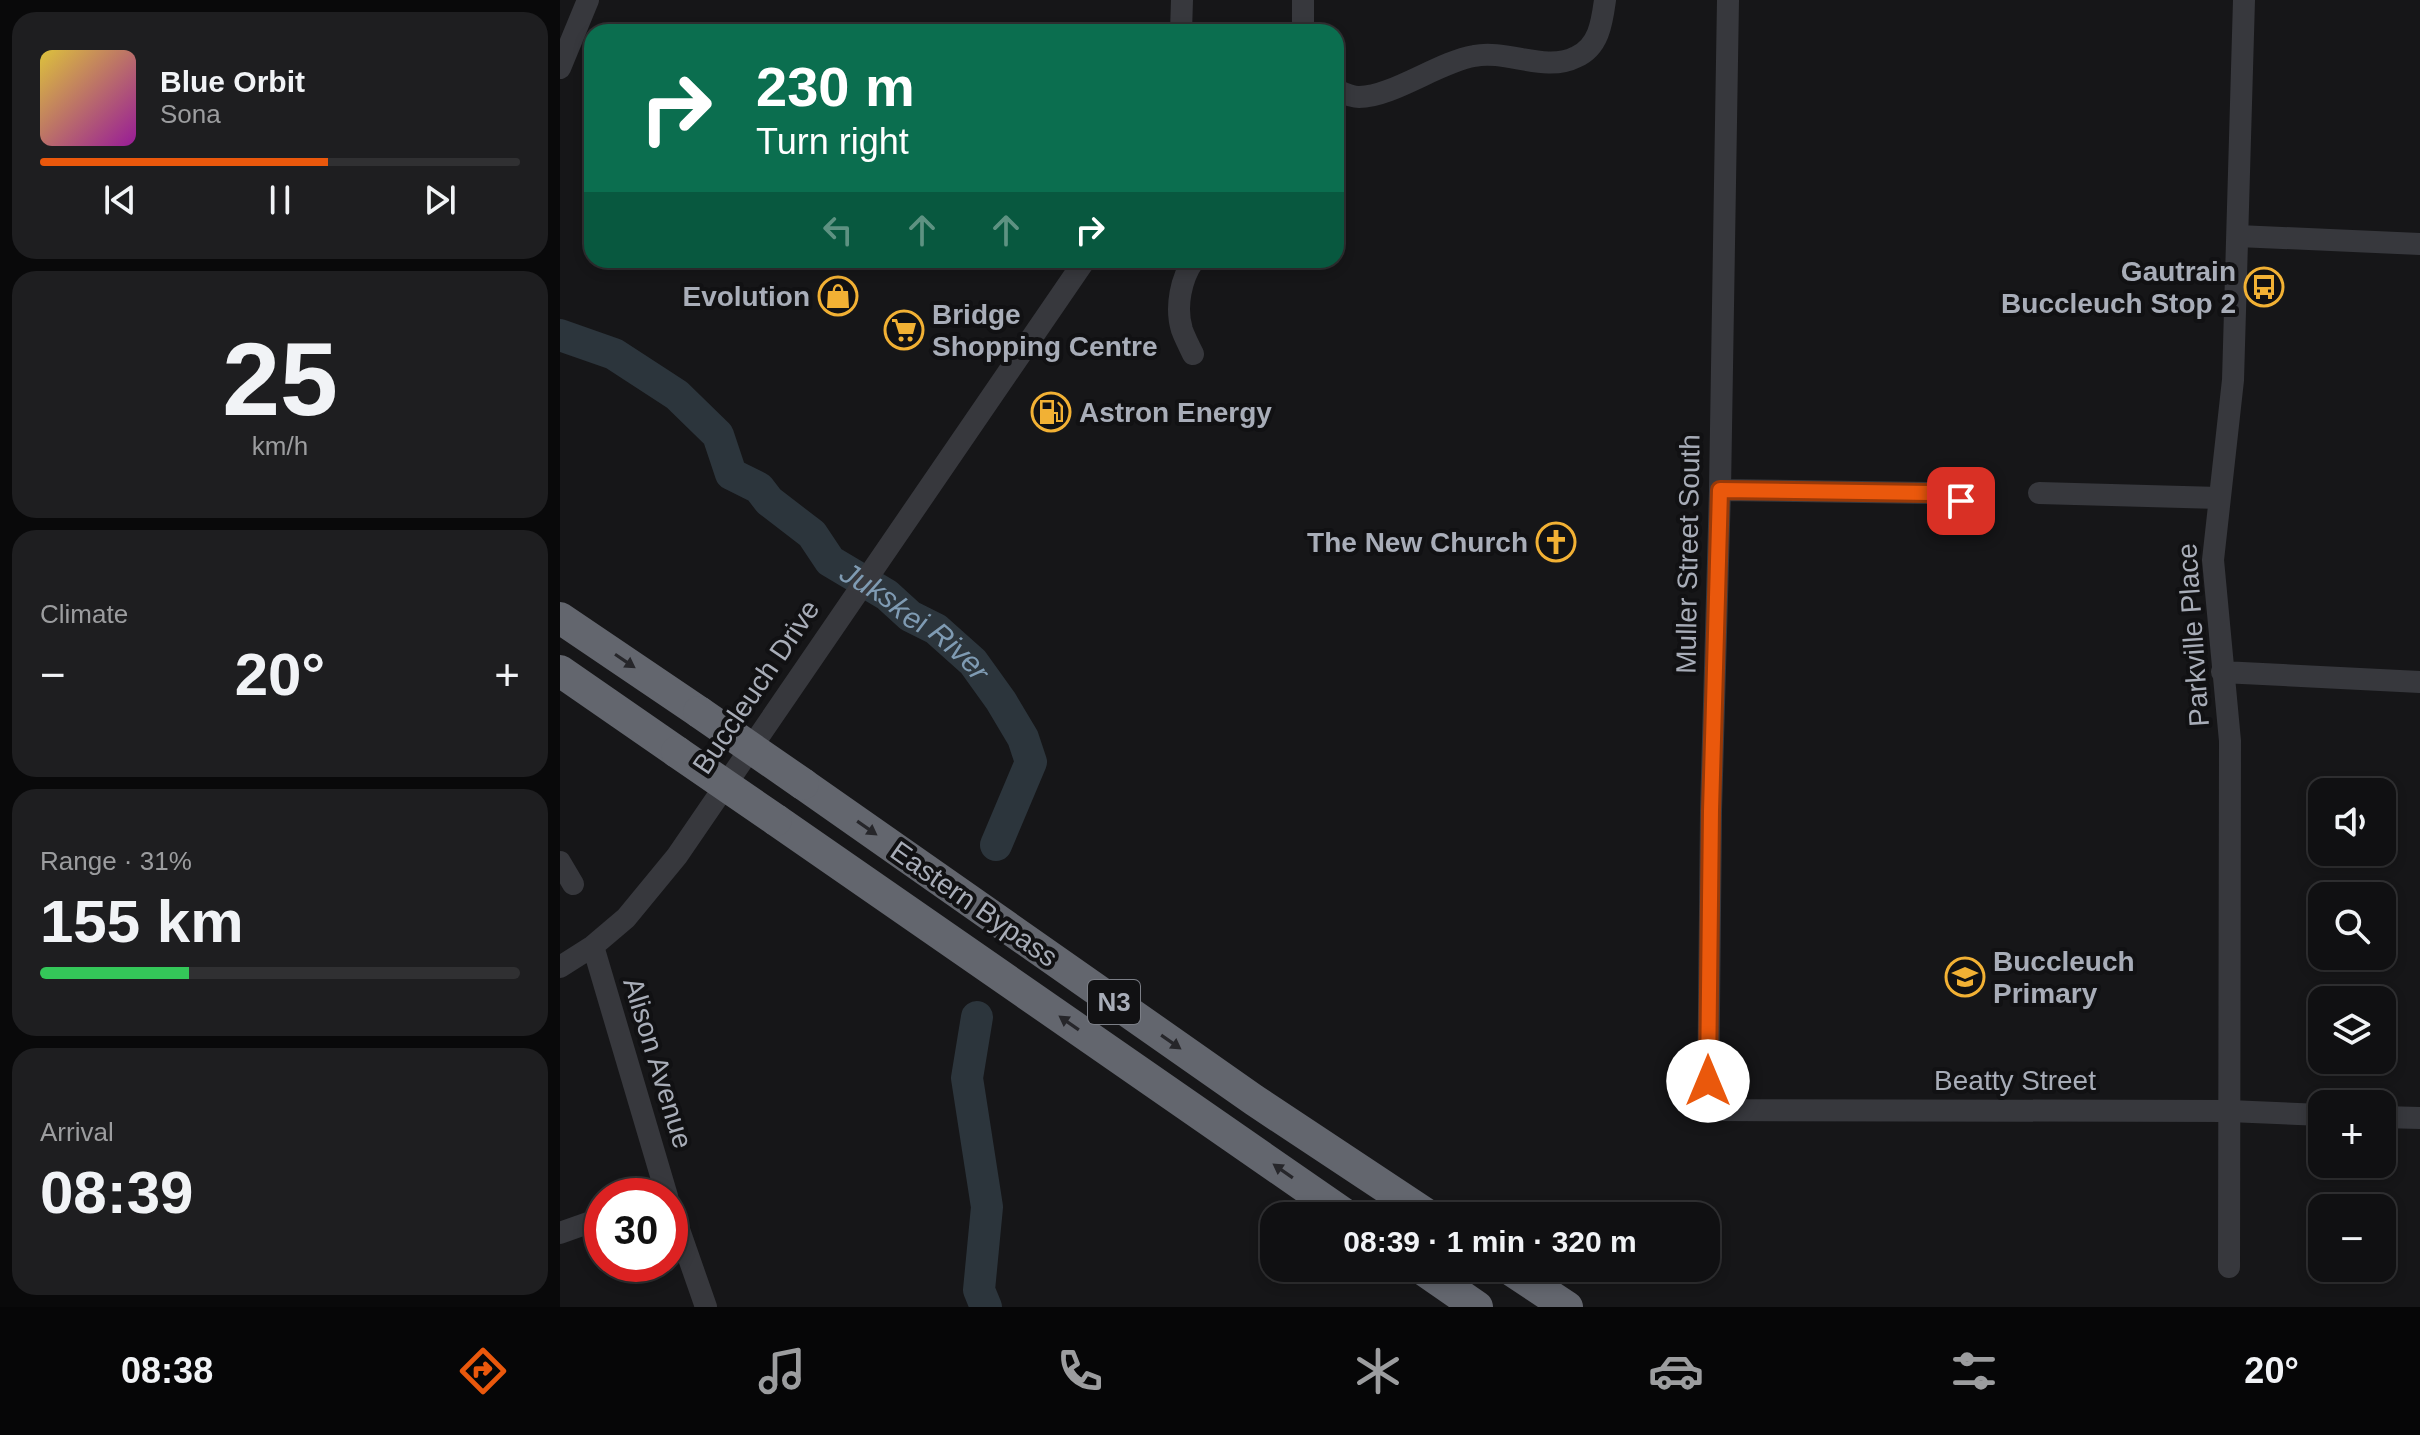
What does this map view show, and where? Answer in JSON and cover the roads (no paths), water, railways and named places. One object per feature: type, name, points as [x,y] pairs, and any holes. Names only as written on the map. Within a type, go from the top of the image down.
[{"type":"highway","name":"Eastern Bypass","points":[[560,618],[1254,1100],[1408,1202]]},
{"type":"highway","name":"Eastern Bypass","points":[[560,671],[1327,1202]]},
{"type":"highway","points":[[1441,1282],[1477,1307]]},
{"type":"highway","points":[[1529,1282],[1567,1307]]},
{"type":"street","points":[[560,68],[588,0]]},
{"type":"street","points":[[1181,24],[1182,0]]},
{"type":"street","points":[[1303,0],[1303,24]]},
{"type":"street","points":[[1344,93],[1363,97],[1388,90],[1476,55],[1501,54],[1554,62],[1577,57],[1593,43],[1600,30],[1605,0]]},
{"type":"street","name":"Muller Street South","points":[[1708,1110],[1728,0]]},
{"type":"street","name":"Parkville Place","points":[[2229,1267],[2230,741],[2213,560],[2233,380],[2244,0]]},
{"type":"street","points":[[2238,236],[2420,244]]},
{"type":"street","name":"Buccleuch Drive","points":[[560,967],[593,946],[626,918],[677,856],[1079,268]]},
{"type":"street","points":[[1188,268],[1184,273],[1180,298],[1181,328],[1193,354]]},
{"type":"street","points":[[1720,490],[1930,493],[1961,501]]},
{"type":"street","points":[[2039,493],[2219,498]]},
{"type":"street","points":[[2222,672],[2420,682]]},
{"type":"street","points":[[560,862],[573,884]]},
{"type":"street","name":"Alison Avenue","points":[[593,946],[661,1178]]},
{"type":"street","name":"Beatty Street","points":[[1708,1110],[2229,1111],[2308,1114]]},
{"type":"street","points":[[2396,1117],[2420,1118]]},
{"type":"street","points":[[560,1233],[584,1224]]},
{"type":"street","name":"Alison Avenue","points":[[688,1257],[706,1307]]},
{"type":"waterway","name":"Jukskei River","points":[[560,335],[614,354],[677,395],[718,435],[731,474],[759,488],[769,501],[812,534],[830,561],[887,595],[910,616],[936,629],[973,662],[1023,738],[1031,762],[996,845]]},
{"type":"waterway","name":"Jukskei River","points":[[977,1017],[967,1078],[987,1207],[979,1290],[986,1307]]},
{"type":"place","name":"Gautrain Buccleuch Stop 2","points":[[2264,287]]},
{"type":"place","name":"Evolution","points":[[838,296]]},
{"type":"place","name":"Bridge Shopping Centre","points":[[904,330]]},
{"type":"place","name":"Astron Energy","points":[[1051,412]]},
{"type":"place","name":"The New Church","points":[[1556,542]]},
{"type":"place","name":"Buccleuch Primary","points":[[1965,977]]}]
